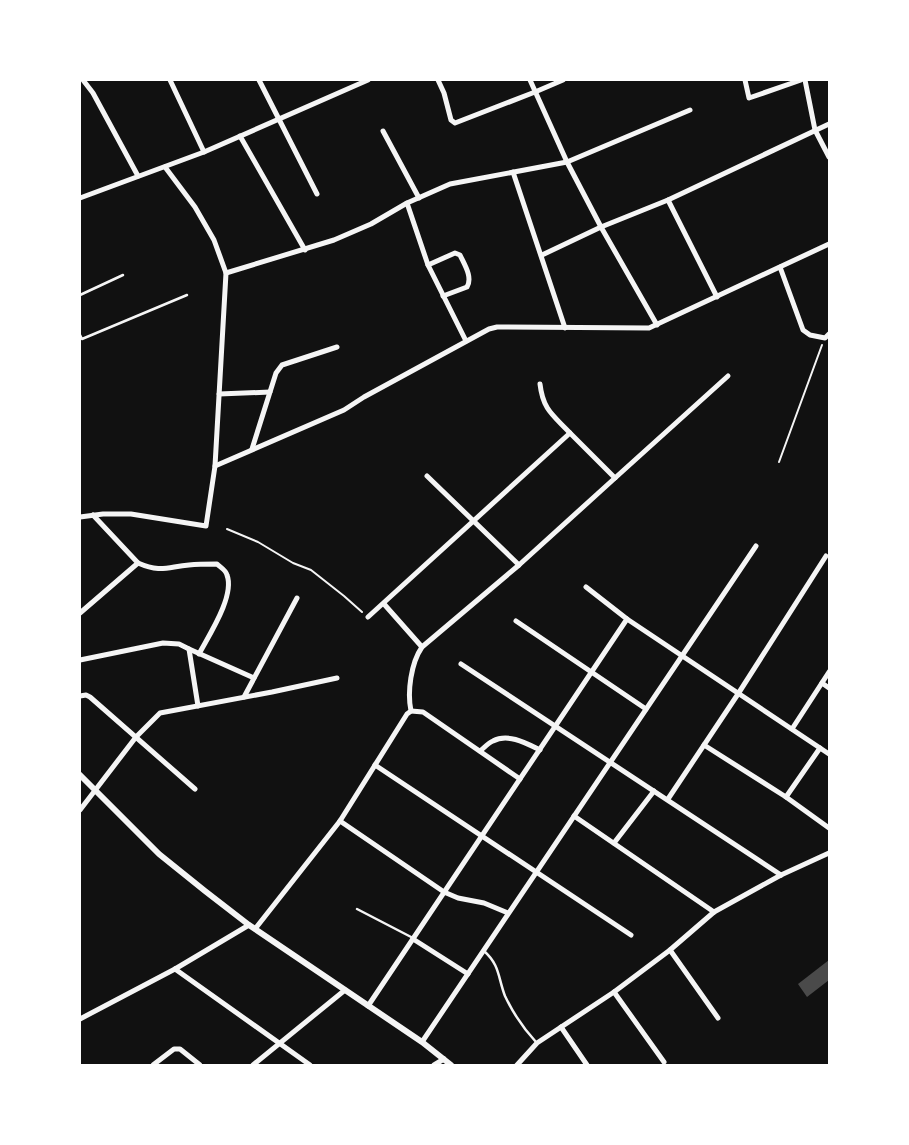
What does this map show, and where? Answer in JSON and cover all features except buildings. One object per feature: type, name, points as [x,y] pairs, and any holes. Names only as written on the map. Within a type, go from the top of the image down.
[{"type":"street","points":[[83,80],[93,93],[138,176]]},
{"type":"street","points":[[170,80],[204,152]]},
{"type":"street","points":[[259,80],[317,194]]},
{"type":"street","points":[[80,198],[204,152],[368,80]]},
{"type":"street","points":[[438,80],[444,93],[450,120],[455,123],[563,80]]},
{"type":"street","points":[[530,80],[567,162],[601,227],[657,325]]},
{"type":"street","points":[[745,80],[749,98],[803,80],[815,130],[829,157]]},
{"type":"street","points":[[226,273],[306,250],[351,234],[407,203],[450,184],[567,162],[690,110]]},
{"type":"street","points":[[542,255],[601,227],[668,200],[829,124]]},
{"type":"street","points":[[383,131],[419,198]]},
{"type":"street","points":[[240,136],[306,250]]},
{"type":"street","points":[[80,517],[131,514],[206,526],[215,466],[226,273],[221,255],[196,207],[165,167]]},
{"type":"street","points":[[513,172],[565,328]]},
{"type":"street","points":[[668,200],[717,297]]},
{"type":"street","points":[[407,203],[428,265],[466,341]]},
{"type":"street","points":[[215,466],[344,410],[484,331],[497,327],[645,329],[829,244]]},
{"type":"street","points":[[428,265],[455,253],[460,255],[470,279],[470,284],[468,287],[443,296]]},
{"type":"street","points":[[780,267],[803,330],[810,335],[827,336]]},
{"type":"street","points":[[252,449],[276,373],[282,365],[337,347]]},
{"type":"street","points":[[412,711],[411,681],[413,667],[416,655],[422,647],[519,565],[728,376]]},
{"type":"street","points":[[540,384],[546,408],[615,478]]},
{"type":"street","points":[[219,394],[270,392]]},
{"type":"street","points":[[368,617],[570,433]]},
{"type":"street","points":[[427,476],[519,565]]},
{"type":"street","points":[[93,515],[138,563],[158,569],[186,565],[217,564],[227,573],[229,585],[225,602],[199,654]]},
{"type":"street","points":[[422,1042],[756,546]]},
{"type":"street","points":[[668,799],[826,556]]},
{"type":"street","points":[[80,613],[138,563]]},
{"type":"street","points":[[586,587],[627,620],[829,754]]},
{"type":"street","points":[[244,697],[297,598]]},
{"type":"street","points":[[384,604],[422,647]]},
{"type":"street","points":[[368,1006],[627,620]]},
{"type":"street","points":[[516,621],[646,708]]},
{"type":"street","points":[[80,660],[162,643],[179,644],[254,678]]},
{"type":"street","points":[[189,649],[198,706]]},
{"type":"street","points":[[461,664],[781,875]]},
{"type":"street","points":[[792,730],[829,672]]},
{"type":"street","points":[[80,810],[136,737],[160,712],[337,678]]},
{"type":"street","points":[[822,683],[829,688]]},
{"type":"street","points":[[80,696],[86,695],[90,697],[195,789]]},
{"type":"street","points":[[80,1019],[252,927],[340,821],[406,714],[412,711],[424,712],[520,779]]},
{"type":"street","points":[[480,751],[493,741],[505,737],[522,741],[540,750]]},
{"type":"street","points":[[704,745],[786,797],[829,828]]},
{"type":"street","points":[[786,797],[820,748]]},
{"type":"street","points":[[375,765],[631,935]]},
{"type":"street","points":[[80,775],[159,854],[252,927],[422,1042],[451,1065]]},
{"type":"street","points":[[614,843],[654,790]]},
{"type":"street","points":[[574,816],[714,912]]},
{"type":"street","points":[[340,821],[444,892],[458,898],[484,903],[508,913]]},
{"type":"street","points":[[517,1065],[537,1043],[614,992],[670,950],[714,912],[781,875],[829,853]]},
{"type":"street","points":[[413,938],[468,974]]},
{"type":"street","points":[[670,950],[718,1018]]},
{"type":"street","points":[[175,969],[310,1065]]},
{"type":"street","points":[[253,1065],[345,990]]},
{"type":"street","points":[[614,992],[664,1062]]},
{"type":"street","points":[[561,1027],[587,1065]]},
{"type":"street","points":[[152,1065],[177,1048],[200,1065]]},
{"type":"street","points":[[434,1065],[444,1059]]},
{"type":"lane","points":[[80,295],[123,275]]},
{"type":"lane","points":[[80,335],[81,339],[187,295]]},
{"type":"lane","points":[[357,908],[413,938]]},
{"type":"lane","points":[[483,951],[492,958],[499,973],[505,996],[524,1029],[537,1043]]},
{"type":"path","points":[[779,462],[827,336]]},
{"type":"path","points":[[227,529],[258,542],[293,563],[310,570],[368,617]]}]
